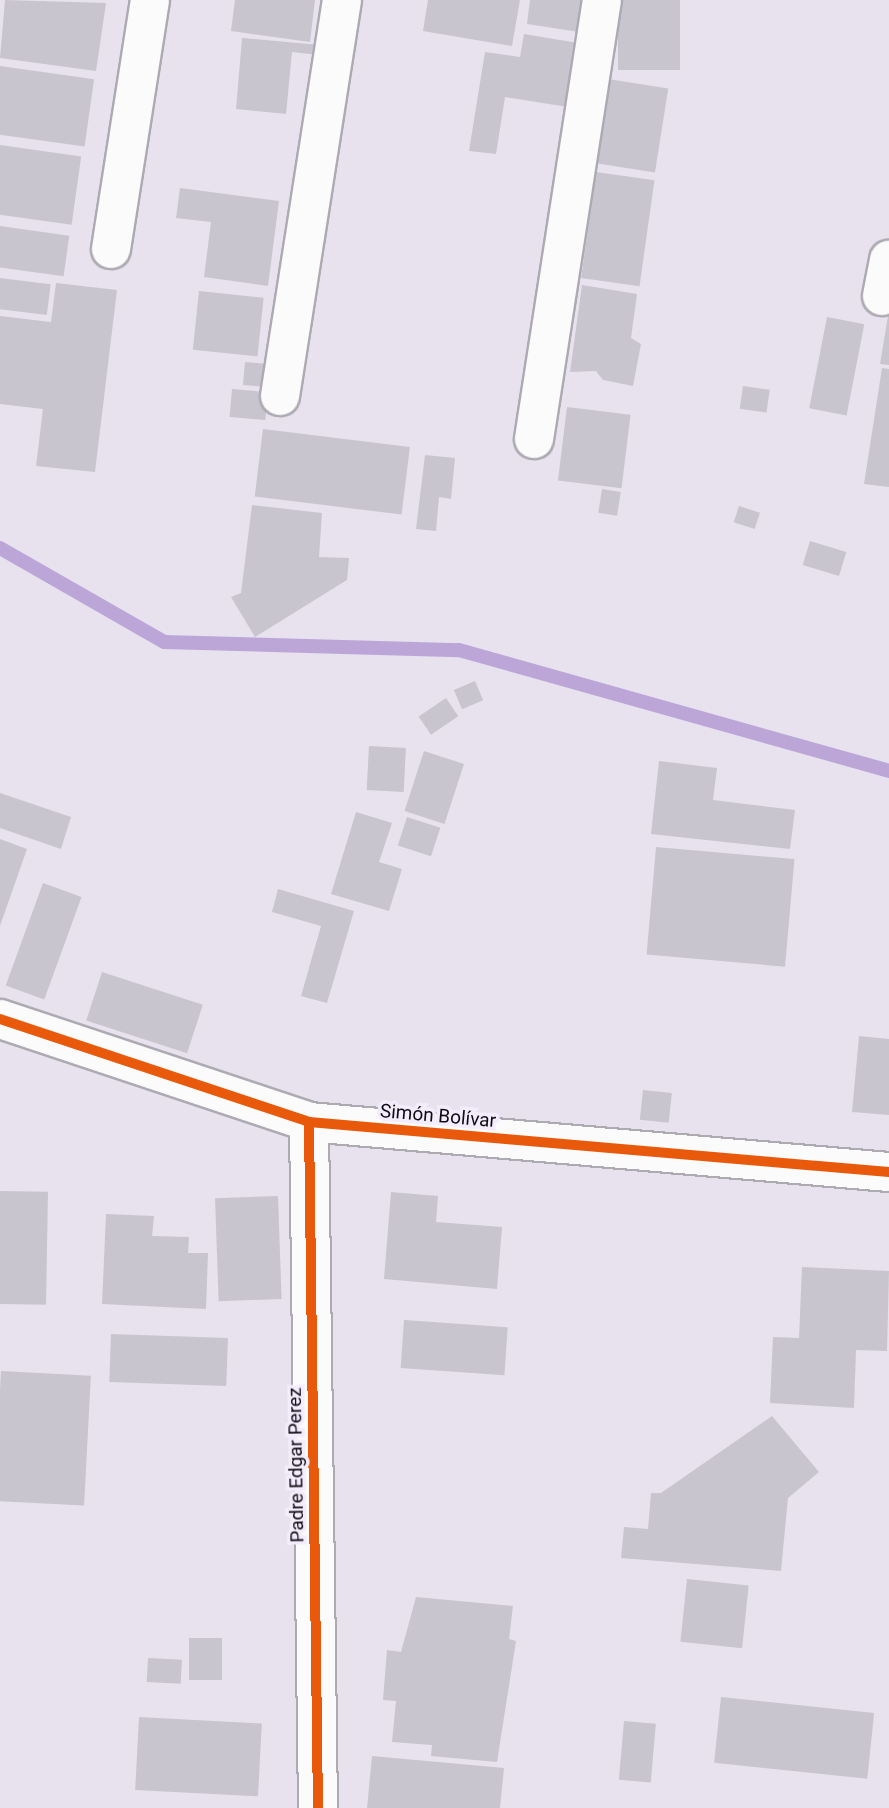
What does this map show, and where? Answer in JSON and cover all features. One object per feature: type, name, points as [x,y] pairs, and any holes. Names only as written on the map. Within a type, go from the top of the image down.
[{"type":"street","points":[[111,249],[149,0]]},
{"type":"street","points":[[280,396],[342,0]]},
{"type":"street","points":[[534,439],[602,0]]},
{"type":"street","name":"Simón Bolívar","points":[[0,1019],[309,1122],[889,1172]]},
{"type":"street","name":"Padre Edgar Perez","points":[[309,1122],[318,1808]]},
{"type":"building","points":[[5,0],[106,3],[96,71],[0,58]]},
{"type":"building","points":[[235,0],[315,0],[310,42],[231,31]]},
{"type":"building","points":[[428,0],[520,0],[512,46],[423,31]]},
{"type":"building","points":[[530,0],[591,0],[586,33],[527,24]]},
{"type":"building","points":[[618,0],[680,0],[680,70],[618,70]]},
{"type":"building","points":[[524,34],[578,43],[568,107],[505,97],[496,154],[469,151],[485,52],[520,57]]},
{"type":"building","points":[[242,38],[320,45],[319,55],[292,52],[286,114],[236,109]]},
{"type":"building","points":[[0,66],[94,79],[85,147],[0,135]]},
{"type":"building","points":[[608,79],[668,89],[655,172],[595,163]]},
{"type":"building","points":[[0,145],[81,156],[72,225],[0,215]]},
{"type":"building","points":[[596,172],[654,180],[640,286],[581,278]]},
{"type":"building","points":[[180,188],[279,201],[268,286],[204,277],[211,222],[176,218]]},
{"type":"building","points":[[0,226],[69,236],[64,276],[0,267]]},
{"type":"building","points":[[0,278],[51,284],[47,315],[0,309]]},
{"type":"building","points":[[56,283],[117,290],[95,472],[36,466],[43,409],[0,404],[0,316],[51,322]]},
{"type":"building","points":[[582,285],[637,294],[631,338],[641,344],[633,386],[603,380],[596,371],[570,372]]},
{"type":"building","points":[[199,291],[264,298],[257,356],[193,350]]},
{"type":"building","points":[[889,316],[889,365],[880,364]]},
{"type":"building","points":[[827,317],[864,324],[847,416],[809,408]]},
{"type":"building","points":[[245,362],[270,364],[268,387],[243,385]]},
{"type":"building","points":[[882,368],[889,369],[889,487],[864,484]]},
{"type":"building","points":[[743,386],[770,390],[767,413],[740,409]]},
{"type":"building","points":[[232,389],[268,392],[265,420],[230,417]]},
{"type":"building","points":[[567,407],[631,415],[622,488],[558,480]]},
{"type":"building","points":[[263,429],[410,447],[402,515],[255,496]]},
{"type":"building","points":[[425,455],[455,458],[451,499],[439,497],[436,531],[416,529]]},
{"type":"building","points":[[602,489],[621,492],[617,516],[598,513]]},
{"type":"building","points":[[252,505],[322,513],[319,557],[349,558],[347,580],[255,637],[231,597],[241,593]]},
{"type":"building","points":[[739,506],[760,513],[755,529],[734,522]]},
{"type":"building","points":[[810,541],[846,552],[839,576],[803,565]]},
{"type":"building","points":[[475,681],[483,700],[462,709],[454,690]]},
{"type":"building","points":[[446,698],[458,716],[431,735],[419,716]]},
{"type":"building","points":[[369,746],[406,748],[404,792],[367,790]]},
{"type":"building","points":[[424,751],[464,764],[444,824],[405,811]]},
{"type":"building","points":[[659,761],[717,768],[713,800],[795,810],[790,849],[651,834]]},
{"type":"building","points":[[0,793],[71,817],[61,849],[0,828]]},
{"type":"building","points":[[356,812],[392,823],[379,862],[402,869],[389,911],[331,894]]},
{"type":"building","points":[[407,817],[440,828],[431,856],[398,846]]},
{"type":"building","points":[[0,839],[27,849],[0,926]]},
{"type":"building","points":[[656,847],[794,859],[785,967],[647,955]]},
{"type":"building","points":[[43,883],[82,897],[44,999],[6,985]]},
{"type":"building","points":[[278,889],[354,911],[327,1003],[301,996],[321,926],[272,912]]},
{"type":"building","points":[[102,972],[203,1005],[187,1053],[86,1021]]},
{"type":"building","points":[[859,1036],[889,1039],[889,1115],[852,1112]]},
{"type":"building","points":[[643,1090],[672,1093],[669,1123],[640,1120]]},
{"type":"building","points":[[0,1191],[48,1192],[46,1305],[0,1304]]},
{"type":"building","points":[[391,1192],[438,1196],[436,1222],[502,1227],[497,1289],[384,1279]]},
{"type":"building","points":[[278,1196],[282,1299],[219,1301],[215,1198]]},
{"type":"building","points":[[106,1214],[154,1216],[152,1236],[189,1237],[188,1253],[208,1253],[206,1309],[102,1304]]},
{"type":"building","points":[[802,1267],[889,1271],[887,1351],[856,1350],[854,1408],[770,1403],[773,1337],[799,1338]]},
{"type":"building","points":[[404,1320],[508,1327],[504,1375],[401,1368]]},
{"type":"building","points":[[111,1334],[228,1338],[226,1386],[109,1382]]},
{"type":"building","points":[[1,1371],[91,1376],[84,1506],[0,1501]]},
{"type":"building","points":[[772,1416],[819,1472],[788,1498],[781,1571],[621,1558],[624,1527],[648,1529],[651,1493],[661,1493]]},
{"type":"building","points":[[687,1579],[749,1585],[742,1648],[680,1642]]},
{"type":"building","points":[[416,1597],[513,1606],[509,1639],[516,1641],[497,1762],[431,1756],[432,1745],[392,1742],[396,1701],[383,1700],[387,1650],[401,1652]]},
{"type":"building","points":[[189,1638],[222,1638],[222,1680],[189,1680]]},
{"type":"building","points":[[148,1658],[182,1660],[181,1684],[147,1682]]},
{"type":"building","points":[[721,1697],[874,1713],[867,1779],[714,1763]]},
{"type":"building","points":[[139,1717],[262,1723],[258,1796],[135,1790]]},
{"type":"building","points":[[624,1721],[656,1724],[651,1783],[619,1780]]},
{"type":"building","points":[[372,1756],[504,1768],[500,1808],[367,1808]]},
{"type":"waterway","points":[[0,548],[164,642],[459,650],[889,771]]},
{"type":"cycle path","points":[[0,1019],[309,1122],[889,1172]]},
{"type":"cycle path","points":[[309,1122],[318,1808]]}]
